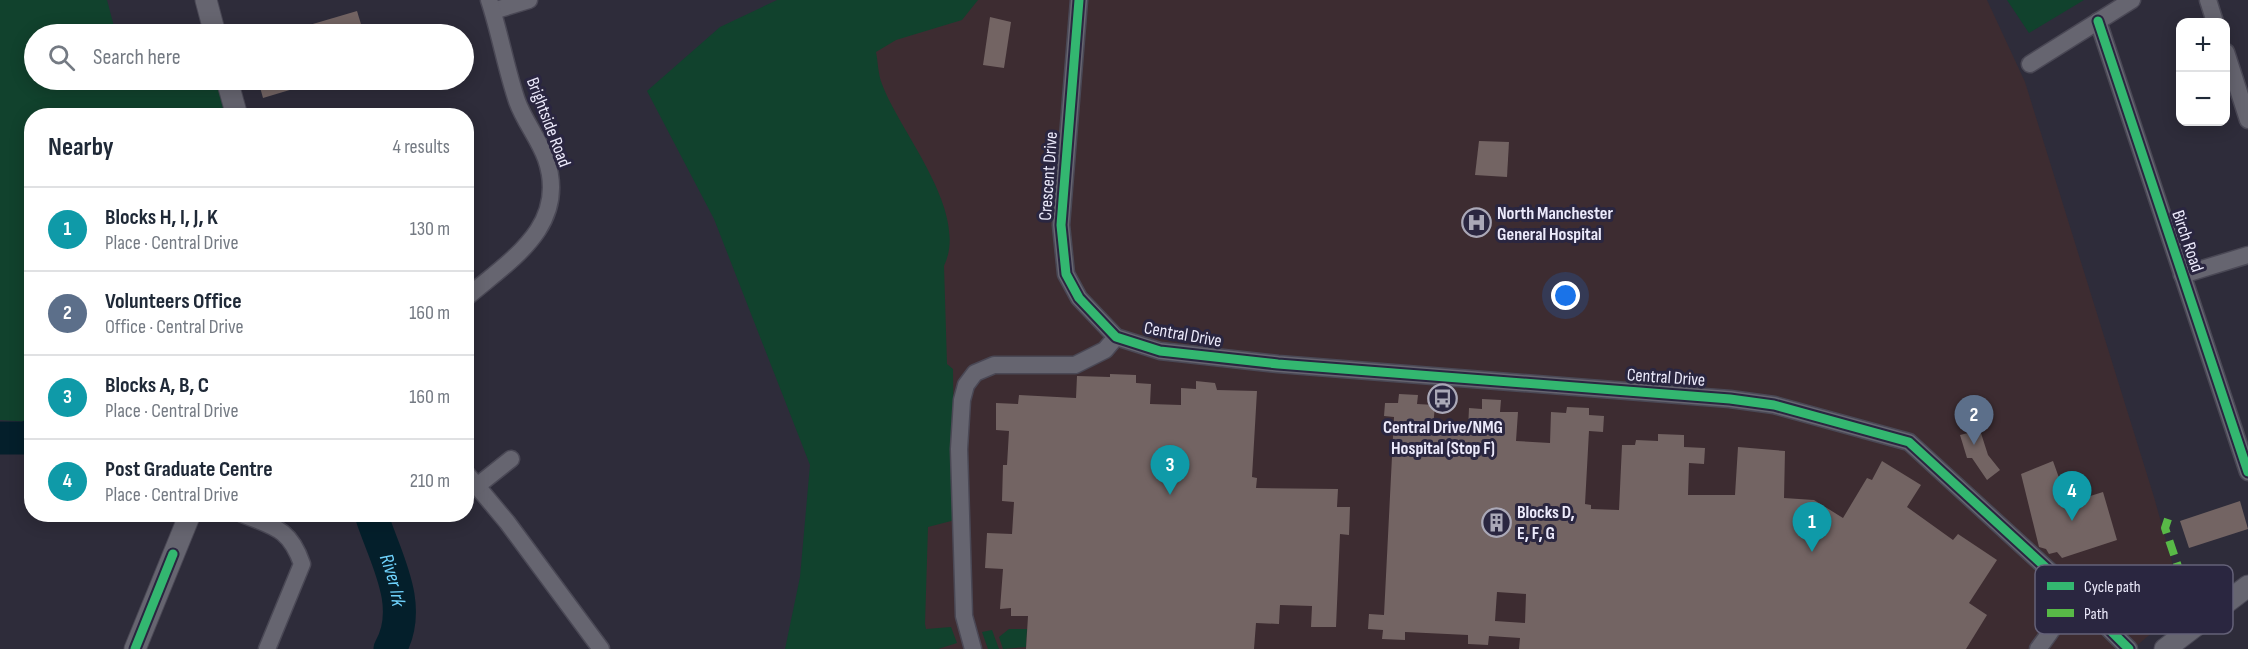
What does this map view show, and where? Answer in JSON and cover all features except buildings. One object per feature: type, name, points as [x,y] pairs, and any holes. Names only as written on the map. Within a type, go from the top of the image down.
[{"type":"street","points":[[206,0],[212,24]]},
{"type":"street","points":[[491,5],[529,0]]},
{"type":"street","name":"Crescent Drive","points":[[1079,0],[1061,225],[1066,274],[1079,298],[1116,337]]},
{"type":"street","points":[[2030,64],[2132,0]]},
{"type":"street","points":[[2208,0],[2215,18]]},
{"type":"street","name":"Brightside Road","points":[[474,291],[538,233],[546,218],[551,193],[545,157],[518,103],[491,5]]},
{"type":"street","name":"Birch Road","points":[[2097,21],[2248,472]]},
{"type":"street","points":[[2230,64],[2248,120]]},
{"type":"street","points":[[230,90],[235,108]]},
{"type":"street","points":[[2182,275],[2248,255]]},
{"type":"street","name":"Central Drive","points":[[973,649],[964,616],[959,449],[962,400],[971,377],[982,368],[994,365],[1075,365],[1105,350],[1116,337],[1160,351],[1278,364],[1727,399],[1774,405],[1909,441],[2043,565]]},
{"type":"street","points":[[474,479],[511,459]]},
{"type":"street","points":[[474,483],[601,649]]},
{"type":"street","points":[[135,649],[187,522]]},
{"type":"street","points":[[262,522],[282,530],[296,546],[302,564],[267,649]]},
{"type":"street","points":[[2233,597],[2248,586]]},
{"type":"street","points":[[2038,649],[2048,634]]},
{"type":"street","name":"Central Drive","points":[[2114,634],[2129,649]]},
{"type":"street","points":[[2165,649],[2185,634]]},
{"type":"shaded area","name":"North Manchester General Hospital","points":[[953,0],[1987,0],[2025,82],[2154,497],[2173,565],[2035,565],[2035,634],[2150,634],[2133,649],[900,649],[849,62]]},
{"type":"green space","points":[[0,0],[107,0],[113,24],[24,24],[24,90],[222,90],[229,108],[24,108],[24,422],[0,420]]},
{"type":"green space","points":[[777,0],[978,0],[962,20],[896,40],[876,52],[882,84],[930,173],[941,197],[948,221],[950,244],[944,266],[947,364],[953,369],[955,520],[928,527],[925,624],[926,629],[951,627],[957,643],[938,649],[785,649],[800,577],[810,465],[714,219],[647,91],[720,27]]},
{"type":"green space","points":[[2007,0],[2084,0],[2029,33]]},
{"type":"green space","points":[[1009,629],[1027,629],[1026,647],[1003,649],[999,637]]},
{"type":"green space","points":[[992,630],[999,649],[988,649],[982,632]]},
{"type":"waterway","name":"River Irk","points":[[0,438],[24,438]]},
{"type":"waterway","name":"River Irk","points":[[374,522],[395,581],[398,598],[397,632],[390,649]]},
{"type":"marked path","points":[[2168,519],[2165,528],[2178,565]]},
{"type":"cycle path","points":[[1079,0],[1061,225],[1066,274],[1079,298],[1116,337],[1160,351],[1278,364],[1730,399],[1774,405],[1909,442],[2043,565]]},
{"type":"cycle path","points":[[2098,21],[2248,472]]},
{"type":"cycle path","points":[[135,649],[173,554]]},
{"type":"cycle path","points":[[2114,634],[2129,649]]},
{"type":"place","name":"North Manchester General Hospital","points":[[1476,223]]},
{"type":"place","name":"Central Drive/NMG Hospital (Stop F)","points":[[1443,398]]},
{"type":"place","name":"Volunteers Office","points":[[1974,445]]},
{"type":"place","name":"Blocks A, B, C","points":[[1170,495]]},
{"type":"place","name":"Post Graduate Centre","points":[[2072,521]]},
{"type":"place","name":"Blocks D, E, F, G","points":[[1496,522]]},
{"type":"place","name":"Blocks H, I, J, K","points":[[1812,552]]}]
